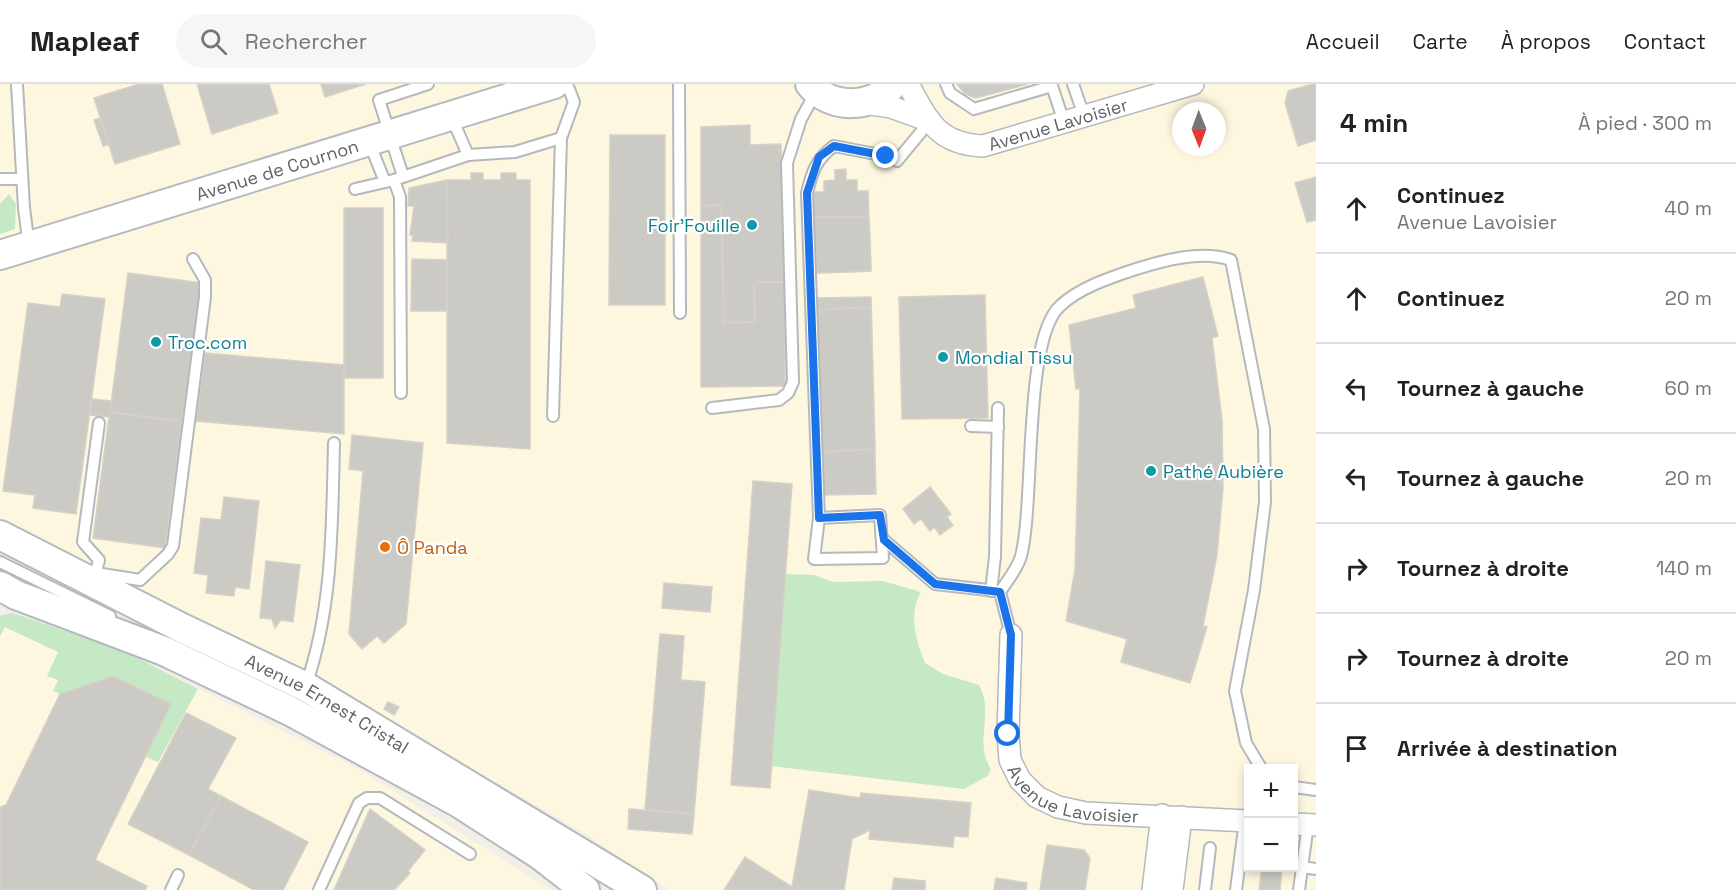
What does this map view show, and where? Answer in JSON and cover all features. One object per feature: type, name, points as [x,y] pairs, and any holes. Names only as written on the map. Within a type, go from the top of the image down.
[{"type":"main road","name":"Avenue de Cournon","points":[[382,134],[520,84]]},
{"type":"main road","name":"Avenue de Cournon","points":[[0,246],[29,241],[554,84]]},
{"type":"main road","points":[[813,88],[839,103],[864,103],[886,92],[893,84]]},
{"type":"main road","name":"Avenue de Cournon","points":[[0,255],[29,241]]},
{"type":"main road","name":"Avenue Ernest Cristal","points":[[0,535],[94,577],[182,627],[540,855],[585,890]]},
{"type":"main road","name":"Avenue Ernest Cristal","points":[[5,594],[298,699],[642,890]]},
{"type":"street","name":"Avenue Lavoisier","points":[[908,84],[930,121],[944,138],[961,145],[983,146],[1072,120],[1158,89],[1192,84]]},
{"type":"street","name":"Avenue Lavoisier","points":[[864,103],[891,107],[930,121]]},
{"type":"street","name":"Avenue Lavoisier","points":[[1011,635],[1008,734],[1010,760],[1020,780],[1037,797],[1058,807],[1086,813],[1244,821]]},
{"type":"street","name":"Avenue Lavoisier","points":[[1153,890],[1172,816]]},
{"type":"street","points":[[1172,816],[1172,890]]},
{"type":"lane","points":[[17,84],[22,179],[29,241]]},
{"type":"lane","points":[[401,393],[400,197],[382,134],[379,100],[428,84]]},
{"type":"lane","points":[[553,416],[561,138],[574,102],[567,84]]},
{"type":"lane","points":[[679,84],[680,313]]},
{"type":"lane","points":[[946,84],[950,93],[974,110],[1052,86],[1072,120]]},
{"type":"lane","points":[[1059,84],[1072,120]]},
{"type":"lane","points":[[1072,120],[1073,84]]},
{"type":"lane","points":[[712,408],[778,400],[788,393],[793,382],[787,163],[813,88]]},
{"type":"lane","points":[[451,116],[468,155]]},
{"type":"lane","points":[[819,518],[880,515],[884,540],[883,558],[814,559],[819,518],[807,193],[812,174],[819,157],[834,146],[886,156],[897,161],[930,121]]},
{"type":"lane","points":[[382,134],[394,180]]},
{"type":"lane","points":[[355,189],[394,180],[468,155],[515,152],[561,138]]},
{"type":"lane","points":[[0,179],[22,179]]},
{"type":"lane","points":[[996,591],[1021,558],[1038,361],[1051,319],[1060,306],[1104,279],[1147,265],[1214,255],[1232,260],[1264,429],[1265,502],[1254,590],[1235,691],[1246,743],[1259,764]]},
{"type":"lane","points":[[99,423],[83,542],[99,560],[94,577],[140,580],[168,554],[173,546],[205,297],[205,280],[193,259]]},
{"type":"lane","points":[[998,408],[996,591],[1011,635]]},
{"type":"lane","points":[[971,426],[998,427]]},
{"type":"lane","points":[[298,699],[320,647],[331,547],[334,443]]},
{"type":"lane","points":[[884,540],[935,584],[996,591]]},
{"type":"lane","points":[[0,562],[298,699],[555,852]]},
{"type":"lane","points":[[1298,788],[1316,790]]},
{"type":"lane","points":[[319,890],[359,803],[367,798],[380,798],[470,854]]},
{"type":"lane","points":[[1299,890],[1306,824]]},
{"type":"lane","points":[[1236,890],[1244,840]]},
{"type":"lane","points":[[1205,890],[1210,848]]},
{"type":"lane","points":[[1302,867],[1316,869]]},
{"type":"lane","points":[[171,890],[178,875]]},
{"type":"shaded area","points":[[0,84],[1316,84],[1316,890],[669,890],[583,832],[317,682],[0,543]]},
{"type":"shaded area","points":[[0,625],[58,652],[122,650],[358,769],[551,890],[0,890]]},
{"type":"green space","points":[[9,194],[16,204],[15,229],[0,234],[0,204]]},
{"type":"green space","points":[[785,574],[814,575],[833,582],[883,581],[921,592],[914,619],[916,636],[925,663],[943,674],[979,685],[985,707],[984,748],[991,769],[988,776],[964,789],[771,766]]},
{"type":"green space","points":[[12,613],[122,650],[198,689],[158,762],[146,757],[171,704],[113,676],[60,694],[53,691],[58,680],[47,676],[58,652],[5,627],[0,636],[0,616]]},
{"type":"building","points":[[139,84],[162,84],[180,144],[115,164],[94,98]]},
{"type":"building","points":[[197,84],[269,84],[278,113],[212,134]]},
{"type":"building","points":[[321,84],[366,84],[325,97]]},
{"type":"building","points":[[957,84],[1028,84],[976,98],[965,94]]},
{"type":"building","points":[[1316,84],[1316,140],[1298,146],[1285,103],[1288,91]]},
{"type":"building","points":[[100,118],[109,145],[103,146],[94,120]]},
{"type":"building","name":"Foir'Fouille","points":[[750,125],[750,145],[781,144],[785,282],[754,282],[755,322],[724,323],[721,205],[701,206],[701,127]]},
{"type":"building","points":[[610,135],[665,135],[665,305],[609,305]]},
{"type":"building","points":[[846,169],[846,180],[857,180],[857,191],[868,191],[871,271],[814,273],[812,192],[824,192],[824,181],[835,180],[835,170]]},
{"type":"building","points":[[471,173],[483,173],[483,180],[501,180],[501,173],[516,173],[516,180],[530,180],[530,449],[447,443],[447,180],[471,180]]},
{"type":"building","points":[[1316,177],[1316,220],[1307,222],[1295,183]]},
{"type":"building","points":[[447,180],[448,243],[412,241],[413,235],[410,235],[414,206],[408,206],[409,188]]},
{"type":"building","points":[[721,205],[724,323],[755,322],[754,282],[785,282],[785,386],[701,387],[701,206]]},
{"type":"building","points":[[344,208],[383,208],[383,378],[344,378]]},
{"type":"building","points":[[813,217],[869,217],[871,271],[817,273]]},
{"type":"building","points":[[412,259],[447,260],[447,311],[411,311]]},
{"type":"building","name":"Troc.com","points":[[128,273],[201,283],[182,422],[110,412]]},
{"type":"building","name":"Pathé Aubière","points":[[1203,277],[1218,336],[1212,338],[1222,420],[1223,488],[1217,555],[1203,626],[1207,627],[1190,683],[1121,662],[1127,639],[1066,621],[1075,570],[1080,389],[1076,389],[1069,325],[1136,308],[1133,295]]},
{"type":"building","points":[[62,294],[105,299],[76,514],[33,508],[35,495],[3,491],[28,303],[60,307]]},
{"type":"building","name":"Mondial Tissu","points":[[985,295],[988,418],[902,419],[899,297]]},
{"type":"building","points":[[871,297],[876,494],[820,495],[815,298]]},
{"type":"building","points":[[871,307],[875,449],[819,452],[815,310]]},
{"type":"building","points":[[205,353],[344,365],[344,434],[196,421]]},
{"type":"building","points":[[92,399],[111,401],[110,412],[182,422],[165,548],[93,538],[109,417],[90,415]]},
{"type":"building","name":"Ô Panda","points":[[352,435],[423,443],[406,624],[384,643],[377,636],[362,649],[349,634],[363,471],[349,469]]},
{"type":"building","points":[[753,481],[792,484],[770,788],[731,785]]},
{"type":"building","points":[[930,487],[951,514],[947,517],[953,525],[940,535],[934,527],[930,531],[921,519],[914,524],[903,509]]},
{"type":"building","points":[[224,497],[259,501],[249,589],[235,587],[234,596],[206,593],[208,575],[194,573],[201,518],[221,520]]},
{"type":"building","points":[[266,561],[300,565],[293,622],[281,620],[275,628],[272,619],[260,618]]},
{"type":"building","points":[[664,583],[712,587],[710,612],[662,608]]},
{"type":"building","points":[[660,634],[684,636],[681,680],[705,682],[694,814],[645,810]]},
{"type":"building","points":[[113,676],[171,704],[95,860],[147,886],[145,890],[0,890],[0,807],[6,805],[60,694]]},
{"type":"building","points":[[388,702],[399,707],[394,715],[384,709]]},
{"type":"building","points":[[186,713],[236,738],[208,789],[221,796],[189,855],[128,824]]},
{"type":"building","points":[[809,790],[860,798],[861,793],[971,803],[968,837],[954,836],[953,847],[869,839],[870,830],[852,839],[844,890],[724,890],[745,857],[792,887]]},
{"type":"building","points":[[221,796],[308,842],[283,890],[254,890],[189,855]]},
{"type":"building","points":[[370,809],[425,850],[408,871],[410,873],[394,890],[334,890]]},
{"type":"building","points":[[629,809],[694,814],[692,834],[628,829]]},
{"type":"building","points":[[1047,845],[1084,850],[1090,858],[1085,890],[1040,890]]},
{"type":"building","points":[[1261,872],[1282,872],[1280,890],[1259,890]]},
{"type":"building","points":[[894,878],[925,881],[925,890],[892,890]]},
{"type":"building","points":[[996,878],[1027,883],[1026,890],[994,890]]},
{"type":"place","name":"Foir'Fouille","points":[[752,225]]},
{"type":"place","name":"Troc.com","points":[[156,342]]},
{"type":"place","name":"Mondial Tissu","points":[[943,357]]},
{"type":"place","name":"Pathé Aubière","points":[[1151,471]]},
{"type":"place","name":"Ô Panda","points":[[385,547]]},
{"type":"route","points":[[886,156],[854,148],[834,146],[819,157],[807,193],[819,518],[880,515],[884,540],[935,584],[1000,592],[1011,635],[1008,734]]}]
